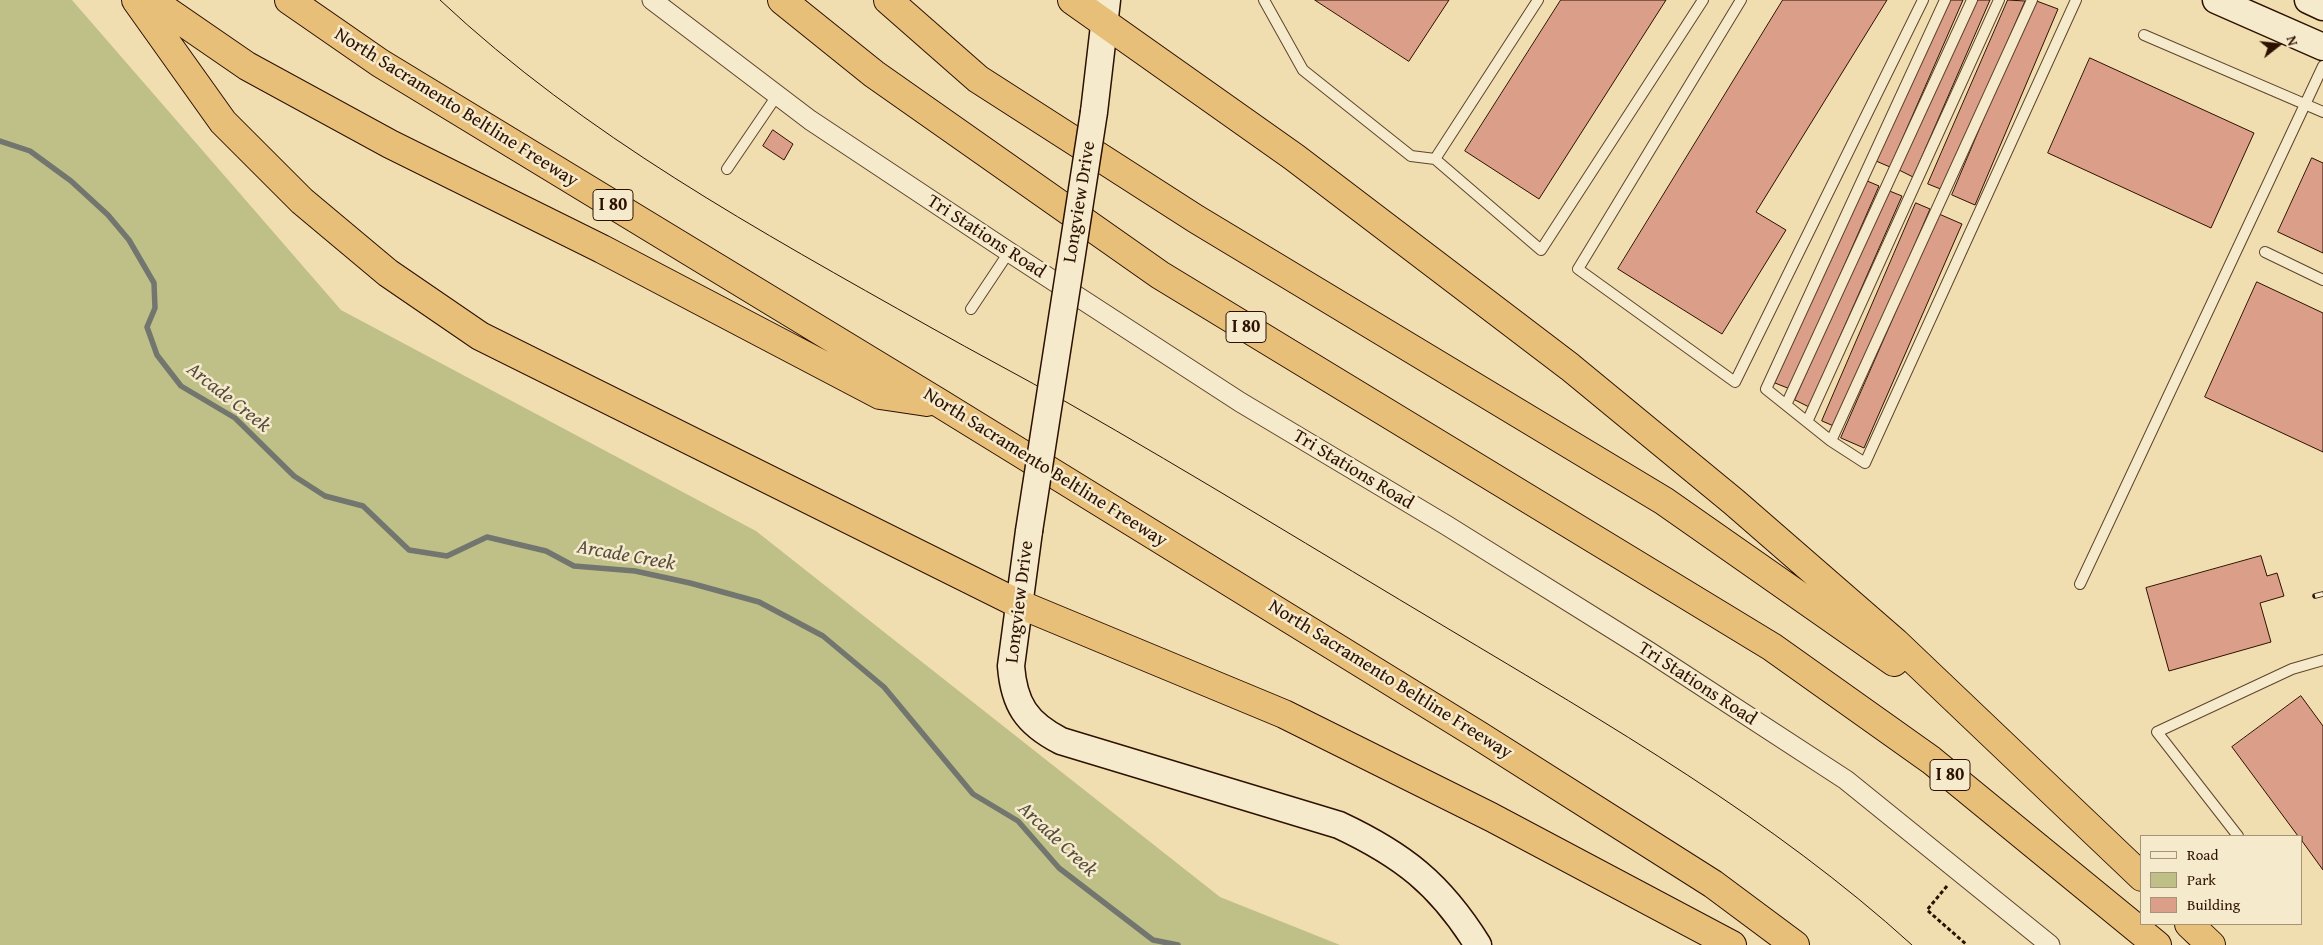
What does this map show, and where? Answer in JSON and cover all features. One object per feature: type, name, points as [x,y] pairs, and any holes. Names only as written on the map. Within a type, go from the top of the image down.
[{"type":"highway","points":[[136,0],[224,122],[302,201],[388,273],[480,336],[1019,604],[1284,714],[1491,817],[1732,945]]},
{"type":"highway","points":[[151,0],[247,66],[381,139],[602,249],[880,394],[941,404]]},
{"type":"highway","name":"North Sacramento Beltline Freeway","points":[[289,0],[380,64],[941,404],[1574,795],[1713,884],[1796,945]]},
{"type":"highway","name":"I 80","points":[[782,0],[874,74],[1160,275],[1772,647],[1931,760],[2157,945]]},
{"type":"highway","points":[[888,0],[978,79],[1196,219],[1664,501],[1979,722]]},
{"type":"highway","points":[[1072,0],[1105,10],[1294,157],[1570,367],[1734,502],[1895,642],[2140,875]]},
{"type":"highway","points":[[2190,925],[2211,945]]},
{"type":"main road","points":[[2216,0],[2323,47]]},
{"type":"main road","points":[[2308,0],[2323,7]]},
{"type":"main road","name":"Longview Drive","points":[[1105,10],[1094,112],[1029,531],[1011,666],[1012,686],[1019,704],[1028,718],[1043,731],[1061,741],[1339,825],[1373,841],[1404,862],[1440,892],[1461,918],[1478,945]]},
{"type":"street","name":"Tri Stations Road","points":[[652,0],[810,120],[1009,252],[1240,402],[1446,525],[1846,780],[2050,945]]},
{"type":"lane","points":[[1264,0],[1303,70],[1411,156],[1435,159],[1541,250],[1703,0]]},
{"type":"lane","points":[[1435,159],[1538,0]]},
{"type":"lane","points":[[1741,0],[1578,269],[1735,382],[1923,0]]},
{"type":"lane","points":[[1945,0],[1766,389],[1831,441],[1865,464],[2076,0]]},
{"type":"lane","points":[[1786,405],[1972,0]]},
{"type":"lane","points":[[1807,422],[1999,0]]},
{"type":"lane","points":[[1831,441],[2032,0]]},
{"type":"lane","points":[[2144,35],[2323,112]]},
{"type":"lane","points":[[2080,584],[2323,66]]},
{"type":"lane","points":[[727,169],[778,94]]},
{"type":"lane","points":[[971,309],[1009,252]]},
{"type":"lane","points":[[2265,252],[2323,280]]},
{"type":"lane","points":[[2237,835],[2157,732],[2292,669],[2323,660]]},
{"type":"path","points":[[1958,871],[1927,910],[1967,945]]},
{"type":"green space","points":[[0,0],[72,0],[341,310],[756,531],[1220,897],[1340,945],[0,945]]},
{"type":"building","points":[[1315,0],[1449,0],[1409,61]]},
{"type":"building","points":[[1561,0],[1666,0],[1539,199],[1465,151]]},
{"type":"building","points":[[1783,0],[1887,0],[1756,212],[1786,230],[1722,334],[1618,269]]},
{"type":"building","points":[[1946,0],[1963,0],[1890,167],[1876,161]]},
{"type":"building","points":[[1974,0],[1990,0],[1913,177],[1899,170]]},
{"type":"building","points":[[2008,0],[2025,1],[1943,190],[1928,184]]},
{"type":"building","points":[[2034,0],[2058,9],[1975,205],[1952,195]]},
{"type":"building","points":[[2090,58],[2254,133],[2211,228],[2048,153]]},
{"type":"building","points":[[773,130],[793,144],[784,160],[763,146]]},
{"type":"building","points":[[2312,158],[2323,163],[2323,253],[2278,232]]},
{"type":"building","points":[[1865,180],[1879,186],[1790,389],[1775,383]]},
{"type":"building","points":[[1887,190],[1902,196],[1809,407],[1795,400]]},
{"type":"building","points":[[1916,203],[1930,209],[1836,427],[1822,421]]},
{"type":"building","points":[[1939,214],[1962,224],[1864,448],[1841,438]]},
{"type":"building","points":[[2257,282],[2323,313],[2323,452],[2205,397]]},
{"type":"building","points":[[2261,556],[2267,576],[2277,573],[2284,596],[2260,603],[2271,642],[2169,671],[2146,588]]},
{"type":"building","points":[[2301,696],[2323,726],[2323,870],[2303,842],[2303,835],[2297,835],[2232,747]]},
{"type":"waterway","name":"Arcade Creek","points":[[0,141],[30,151],[71,181],[108,215],[129,240],[154,283],[155,308],[147,327],[157,355],[181,386],[235,418],[294,476],[325,496],[363,506],[409,550],[447,556],[487,537],[546,551],[574,566],[635,571],[690,583],[759,602],[823,636],[884,687],[973,794],[1018,821],[1059,868],[1153,940],[1178,945]]},
{"type":"tram line","points":[[440,0],[496,49],[554,95],[613,138],[675,178],[801,254],[1163,458],[1628,737],[1746,814],[1858,899],[1912,945]]},
{"type":"railway","points":[[2315,596],[2323,594]]}]
